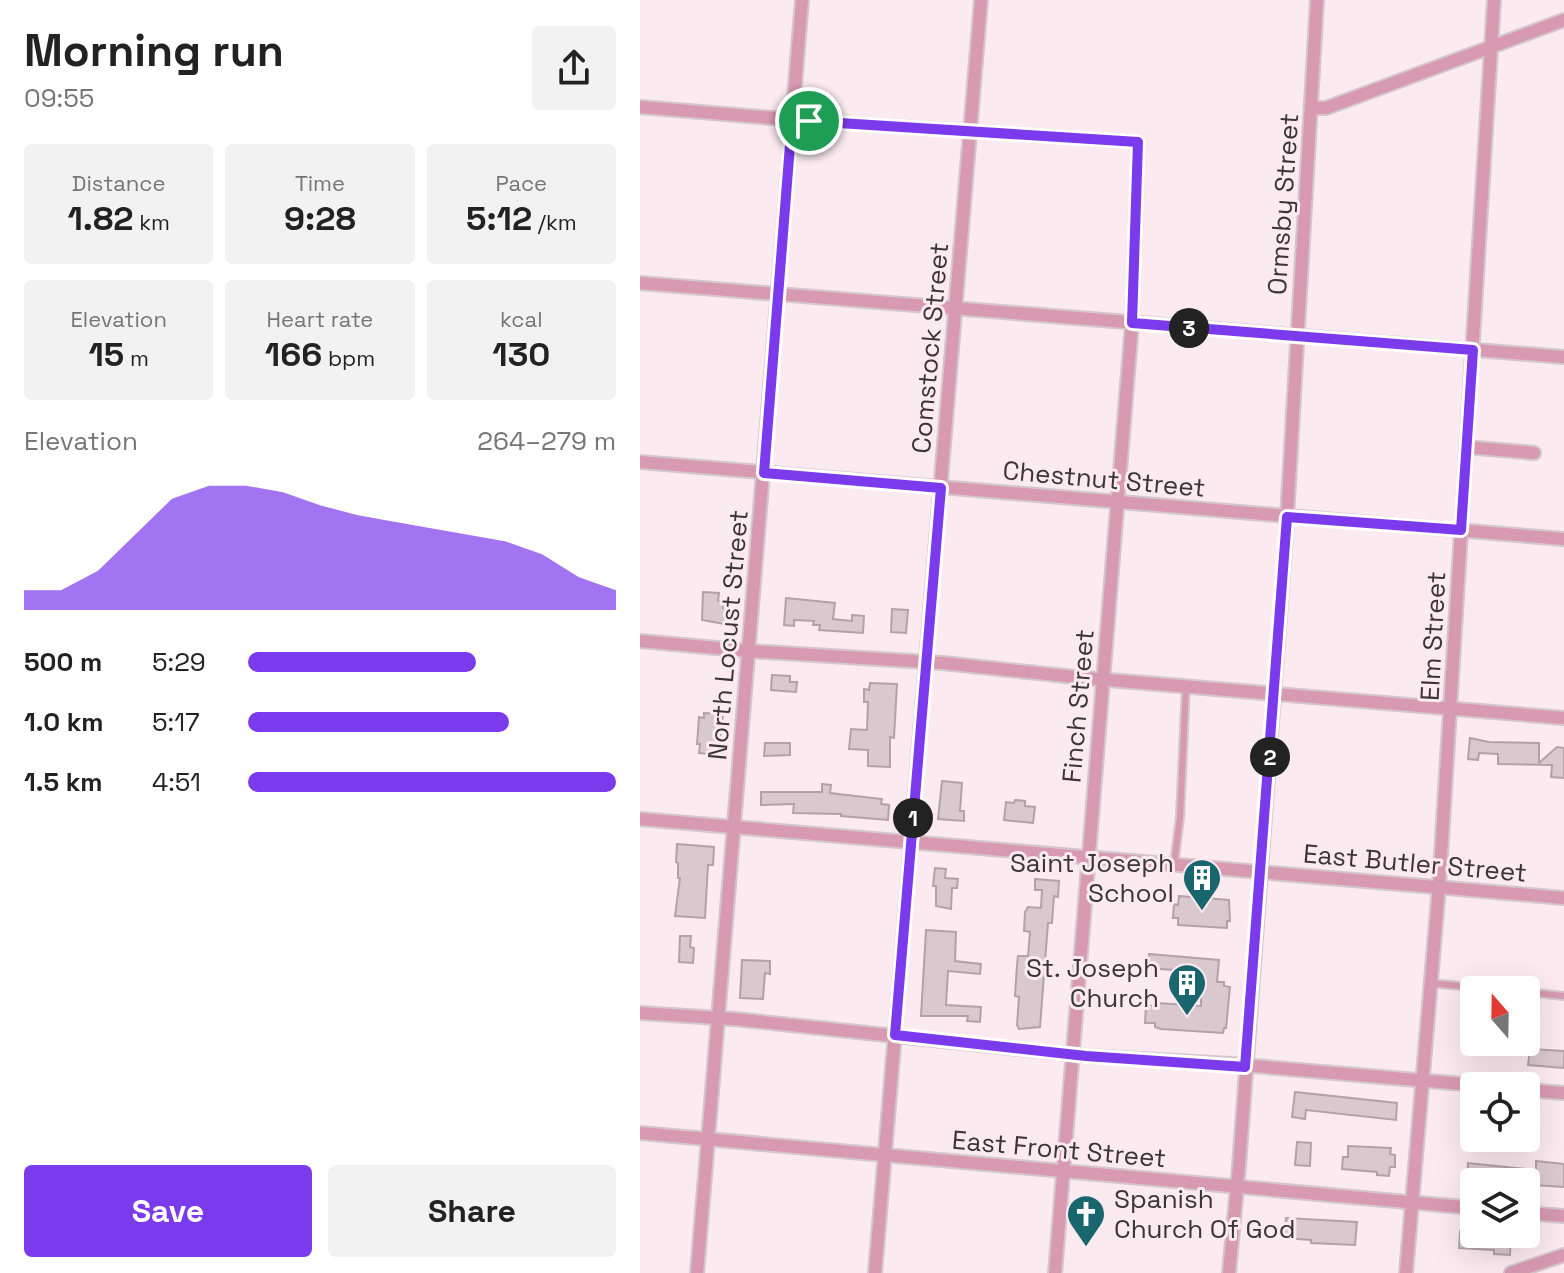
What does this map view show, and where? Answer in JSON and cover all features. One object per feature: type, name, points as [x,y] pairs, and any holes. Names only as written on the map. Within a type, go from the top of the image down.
[{"type":"street","name":"North Locust Street","points":[[697,1273],[802,0]]},
{"type":"street","name":"Comstock Street","points":[[875,1273],[981,0]]},
{"type":"street","name":"Ormsby Street","points":[[1229,1273],[1287,517],[1317,0]]},
{"type":"street","name":"Elm Street","points":[[1406,1273],[1439,887],[1494,0]]},
{"type":"street","points":[[1311,108],[1326,108],[1564,20]]},
{"type":"street","points":[[640,107],[970,132]]},
{"type":"street","name":"Finch Street","points":[[970,132],[1138,142],[1132,323],[1055,1273]]},
{"type":"street","points":[[640,283],[1564,357]]},
{"type":"street","points":[[1466,447],[1534,453]]},
{"type":"street","name":"Chestnut Street","points":[[640,462],[1564,539]]},
{"type":"street","points":[[640,641],[927,661],[1564,718]]},
{"type":"street","name":"East Butler Street","points":[[640,819],[1564,898]]},
{"type":"street","points":[[640,1013],[1071,1053],[1460,1084]]},
{"type":"street","points":[[1540,1091],[1564,1093]]},
{"type":"street","name":"East Front Street","points":[[640,1133],[1460,1207]]},
{"type":"street","points":[[1540,1214],[1564,1216]]},
{"type":"street","points":[[1511,1273],[1564,1255]]},
{"type":"lane","points":[[1174,865],[1180,817],[1186,686]]},
{"type":"lane","points":[[1430,983],[1460,986]]},
{"type":"lane","points":[[1540,993],[1564,996]]},
{"type":"building","points":[[703,592],[719,593],[718,601],[723,601],[725,608],[724,624],[702,620]]},
{"type":"building","points":[[786,598],[835,603],[833,619],[852,621],[852,615],[864,616],[863,633],[819,630],[820,625],[813,625],[814,621],[794,620],[794,626],[784,625]]},
{"type":"building","points":[[892,609],[908,610],[906,633],[891,632]]},
{"type":"building","points":[[772,675],[790,676],[790,682],[797,682],[796,692],[771,690]]},
{"type":"building","points":[[870,683],[897,684],[894,738],[890,737],[890,767],[868,766],[868,750],[849,749],[851,729],[867,730],[868,702],[864,702],[864,689],[869,690]]},
{"type":"building","points":[[704,713],[723,714],[718,755],[699,753],[699,717],[704,718]]},
{"type":"building","points":[[1470,738],[1489,742],[1539,743],[1539,763],[1557,747],[1564,748],[1564,778],[1551,777],[1552,765],[1498,764],[1498,754],[1479,753],[1478,760],[1468,759]]},
{"type":"building","points":[[765,743],[790,743],[790,755],[764,756]]},
{"type":"building","points":[[942,781],[962,783],[960,811],[964,811],[964,821],[938,819]]},
{"type":"building","points":[[822,784],[831,785],[830,793],[882,799],[881,804],[889,805],[888,820],[841,814],[793,813],[794,804],[761,805],[761,792],[822,792]]},
{"type":"building","points":[[1015,800],[1035,807],[1033,823],[1004,820],[1006,802],[1014,803]]},
{"type":"building","points":[[677,844],[714,847],[713,865],[708,865],[705,918],[675,916],[680,878],[676,862]]},
{"type":"building","points":[[935,868],[946,869],[945,878],[958,879],[957,888],[952,888],[951,909],[936,906],[936,886],[933,886]]},
{"type":"building","points":[[1035,879],[1059,881],[1058,897],[1054,896],[1052,923],[1048,923],[1040,1027],[1019,1029],[1019,997],[1015,996],[1018,956],[1028,956],[1030,932],[1024,931],[1025,912],[1028,907],[1041,908],[1042,890],[1035,890]]},
{"type":"building","name":"Saint Joseph School","points":[[1179,896],[1229,900],[1230,921],[1227,921],[1227,928],[1178,925],[1178,918],[1173,918],[1174,904],[1178,905]]},
{"type":"building","points":[[926,930],[956,932],[955,961],[981,964],[980,974],[948,971],[946,1005],[981,1007],[980,1022],[967,1021],[968,1016],[921,1016]]},
{"type":"building","points":[[680,936],[691,936],[693,963],[679,962]]},
{"type":"building","points":[[1149,954],[1219,960],[1217,982],[1224,982],[1224,986],[1230,987],[1223,1033],[1161,1029],[1155,1027],[1155,1023],[1145,1023],[1146,1005],[1201,1006],[1201,979],[1186,971],[1148,968]]},
{"type":"building","points":[[742,960],[770,961],[770,974],[765,973],[763,999],[740,998]]},
{"type":"building","points":[[1540,1050],[1564,1051],[1564,1068],[1528,1065],[1529,1056],[1540,1056]]},
{"type":"building","points":[[1295,1092],[1397,1103],[1396,1120],[1306,1110],[1305,1119],[1292,1117]]},
{"type":"building","points":[[1297,1142],[1311,1143],[1310,1166],[1295,1165]]},
{"type":"building","points":[[1348,1146],[1391,1148],[1390,1154],[1395,1155],[1395,1167],[1390,1167],[1389,1176],[1342,1169],[1343,1157],[1348,1157]]},
{"type":"building","points":[[1536,1161],[1564,1164],[1564,1187],[1540,1185],[1540,1168],[1536,1168]]},
{"type":"building","points":[[1468,1163],[1517,1168],[1468,1168]]},
{"type":"building","points":[[1286,1218],[1357,1222],[1355,1245],[1284,1238]]},
{"type":"building","points":[[1460,1231],[1460,1248],[1510,1248],[1510,1255],[1494,1254],[1494,1250],[1459,1248]]},
{"type":"place","name":"Saint Joseph School","points":[[1202,912]]},
{"type":"place","name":"St. Joseph Church","points":[[1187,1017]]},
{"type":"place","name":"Spanish Church Of God","points":[[1086,1248]]},
{"type":"route","points":[[792,120],[809,121],[1138,142],[1132,323],[1473,350],[1461,530],[1287,517],[1245,1067],[1086,1056],[895,1035],[941,488],[764,473],[792,120]]}]
